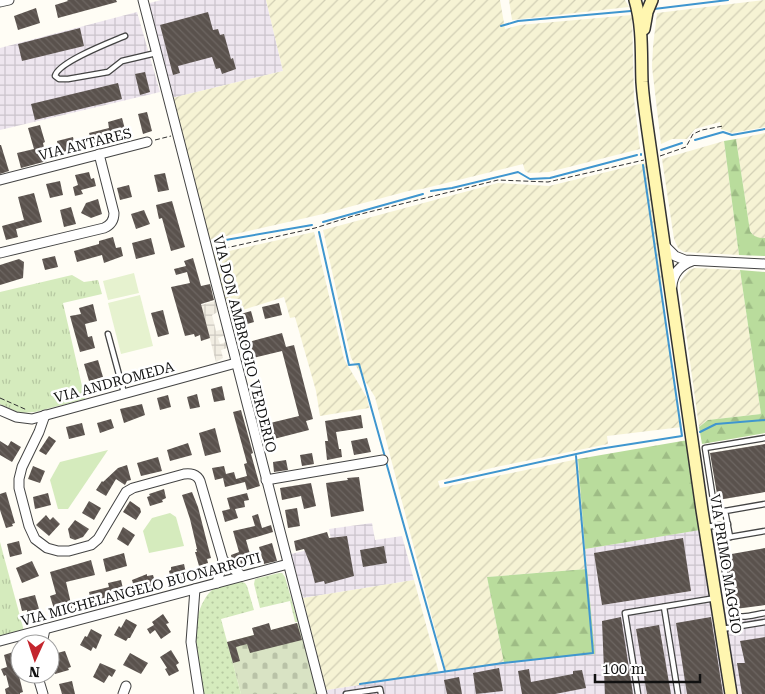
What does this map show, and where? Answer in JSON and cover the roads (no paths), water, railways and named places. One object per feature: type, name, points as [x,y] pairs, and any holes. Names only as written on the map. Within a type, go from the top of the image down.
[{"type":"main road","points":[[635,0],[642,43]]},
{"type":"main road","points":[[642,43],[647,12],[652,0]]},
{"type":"main road","name":"VIA PRIMO MAGGIO","points":[[642,43],[643,94],[731,694]]},
{"type":"street","points":[[0,2],[9,0]]},
{"type":"street","name":"VIA DON AMBROGIO VERDERIO","points":[[143,0],[322,694]]},
{"type":"street","name":"VIA ANTARES","points":[[0,180],[148,142]]},
{"type":"street","points":[[0,253],[104,228],[110,224],[114,213],[99,154]]},
{"type":"street","points":[[665,246],[675,256],[685,260],[765,264]]},
{"type":"street","points":[[671,288],[672,281],[678,270],[693,261]]},
{"type":"street","name":"VIA ANDROMEDA","points":[[0,410],[19,418],[34,418],[221,364],[236,363]]},
{"type":"street","points":[[45,415],[22,467],[19,479],[29,529],[37,540],[51,550],[60,552],[88,546],[98,539],[126,492],[133,488],[190,474],[196,476],[200,481],[223,560],[216,583]]},
{"type":"street","points":[[266,480],[383,460]]},
{"type":"street","points":[[223,560],[242,576]]},
{"type":"street","name":"VIA MICHELANGELO BUONARROTI","points":[[0,641],[288,564]]},
{"type":"street","points":[[195,589],[191,642],[199,694]]},
{"type":"street","points":[[44,634],[45,629]]},
{"type":"lane","points":[[125,36],[73,60],[58,70],[55,76],[59,79],[68,79],[108,72],[122,61],[156,53]]},
{"type":"lane","points":[[108,334],[124,393]]},
{"type":"lane","points":[[765,438],[704,448],[715,512],[765,504]]},
{"type":"lane","points":[[725,511],[730,537]]},
{"type":"lane","points":[[705,527],[728,524]]},
{"type":"lane","points":[[765,531],[720,539],[732,613],[740,617],[765,613]]},
{"type":"lane","points":[[638,694],[625,613],[716,598]]},
{"type":"lane","points":[[664,607],[678,694]]},
{"type":"lane","points":[[722,628],[765,622]]},
{"type":"lane","points":[[346,694],[380,689],[381,694]]},
{"type":"waterway","points":[[654,9],[728,0]]},
{"type":"waterway","points":[[501,26],[518,21],[631,11]]},
{"type":"waterway","points":[[695,140],[723,132],[732,135],[765,129]]},
{"type":"waterway","points":[[661,150],[682,143]]},
{"type":"waterway","points":[[431,191],[452,188],[518,172],[530,179],[550,178],[637,155]]},
{"type":"waterway","points":[[445,483],[599,449],[682,436],[643,165]]},
{"type":"waterway","points":[[323,222],[423,194]]},
{"type":"waterway","points":[[214,242],[312,225]]},
{"type":"waterway","points":[[319,232],[349,365],[359,364],[385,457]]},
{"type":"waterway","points":[[700,432],[716,424],[765,420]]},
{"type":"waterway","points":[[360,684],[503,663],[593,653],[576,456]]},
{"type":"waterway","points":[[386,462],[445,671]]}]
